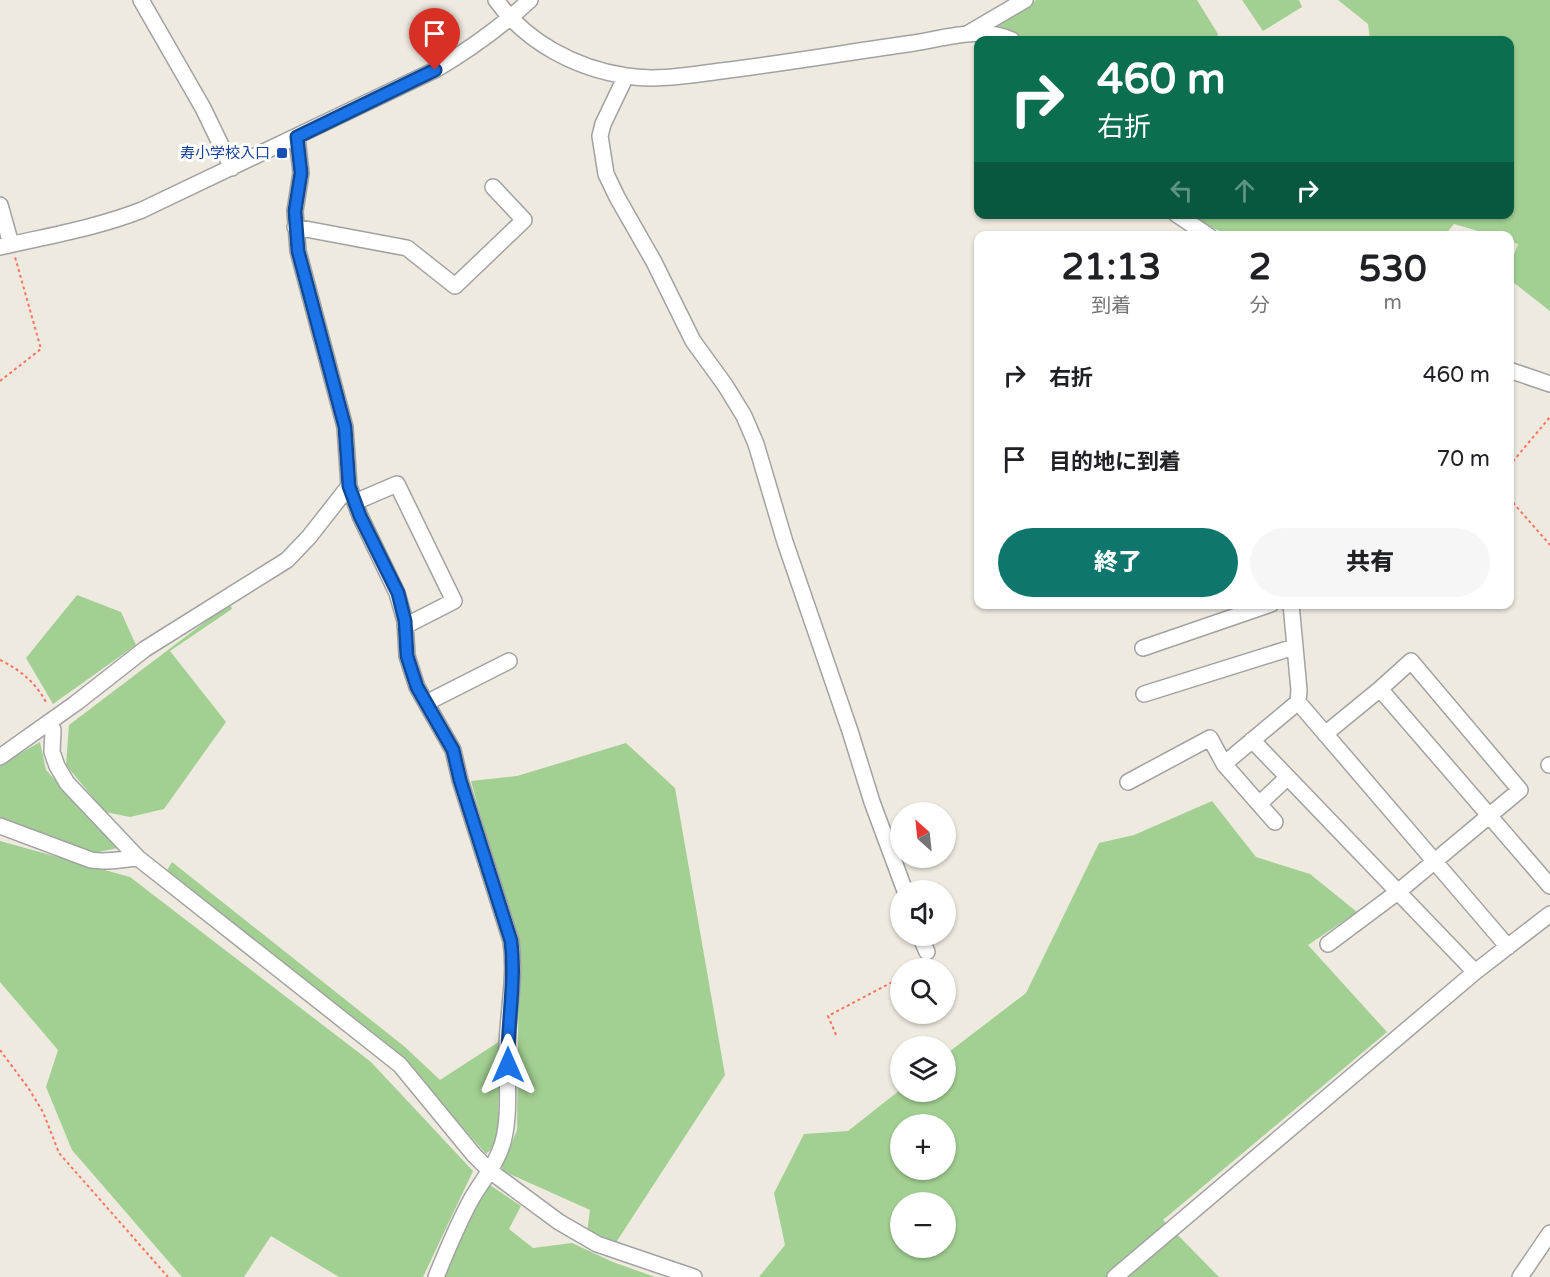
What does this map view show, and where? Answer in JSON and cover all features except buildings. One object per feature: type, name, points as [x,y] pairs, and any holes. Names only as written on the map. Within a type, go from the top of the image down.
[{"type":"street","points":[[141,0],[203,108],[232,168]]},
{"type":"street","points":[[496,0],[523,30],[549,49],[594,68],[626,76],[672,77],[779,64],[979,32],[996,36]]},
{"type":"street","points":[[0,205],[5,245],[115,221],[232,168],[435,70],[465,52],[511,18],[530,0]]},
{"type":"street","points":[[964,35],[1026,0]]},
{"type":"street","points":[[626,76],[603,123],[600,136],[606,174],[654,262],[693,341],[744,416],[756,444],[785,542],[847,720],[872,802],[901,880]]},
{"type":"street","points":[[297,137],[301,173],[295,211],[298,251],[345,427],[349,486],[398,593],[405,626],[407,656],[417,687],[453,750],[460,780],[511,941],[513,960],[503,1141],[490,1171],[473,1196],[460,1222],[436,1277]]},
{"type":"street","points":[[295,227],[407,248],[455,286],[524,220],[493,187]]},
{"type":"street","points":[[1186,224],[1199,231]]},
{"type":"street","points":[[1514,371],[1549,381]]},
{"type":"street","points":[[355,502],[397,484],[454,601],[405,626]]},
{"type":"street","points":[[0,757],[76,703],[145,649],[286,560],[309,537],[349,486]]},
{"type":"street","points":[[1143,648],[1256,609]]},
{"type":"street","points":[[1291,609],[1299,690],[1298,702],[1508,947]]},
{"type":"street","points":[[1144,694],[1294,646]]},
{"type":"street","points":[[426,703],[509,661]]},
{"type":"street","points":[[1325,734],[1411,661],[1520,790],[1435,863],[1328,944]]},
{"type":"street","points":[[1380,689],[1550,886]]},
{"type":"street","points":[[1224,764],[1298,702]]},
{"type":"street","points":[[52,720],[52,752],[67,783],[138,858],[400,1065],[474,1155],[490,1171],[559,1222],[597,1244],[694,1277]]},
{"type":"street","points":[[1128,782],[1210,738],[1224,764],[1275,822]]},
{"type":"street","points":[[1252,740],[1475,972]]},
{"type":"street","points":[[1259,804],[1287,778]]},
{"type":"street","points":[[0,826],[103,863],[116,859],[138,858]]},
{"type":"street","points":[[1115,1277],[1475,972],[1550,914]]},
{"type":"street","points":[[924,946],[927,952]]},
{"type":"street","points":[[1520,1277],[1550,1233]]},
{"type":"path","points":[[0,381],[41,349],[5,245]]},
{"type":"path","points":[[1514,460],[1550,417]]},
{"type":"path","points":[[1514,504],[1550,544]]},
{"type":"path","points":[[0,660],[17,668],[33,682],[52,720]]},
{"type":"path","points":[[836,1035],[828,1016],[890,983]]},
{"type":"path","points":[[0,1050],[43,1112],[59,1153],[168,1277]]},
{"type":"green space","points":[[1036,0],[1197,0],[1218,34],[1217,36],[1017,36],[993,23]]},
{"type":"green space","points":[[1242,0],[1299,0],[1302,7],[1263,31]]},
{"type":"green space","points":[[1338,0],[1550,0],[1550,311],[1514,283],[1514,255],[1518,244],[1514,243],[1514,231],[1478,231],[1454,224],[1448,231],[1219,231],[1196,219],[1514,219],[1514,36],[1370,36],[1368,24]]},
{"type":"green space","points":[[77,595],[121,612],[136,645],[53,704],[26,658]]},
{"type":"green space","points":[[230,603],[232,609],[170,651],[226,722],[164,809],[130,817],[105,812],[66,765],[69,725]]},
{"type":"green space","points":[[40,742],[46,770],[118,848],[94,853],[0,818],[0,765]]},
{"type":"green space","points":[[626,743],[675,788],[725,1075],[615,1244],[587,1232],[590,1210],[501,1170],[517,1130],[519,953],[471,781],[517,776]]},
{"type":"green space","points":[[1212,801],[1256,857],[1310,874],[1357,912],[1308,945],[1387,1032],[1163,1220],[1219,1277],[759,1277],[785,1245],[774,1193],[804,1134],[848,1131],[890,1098],[890,1102],[956,1102],[956,1047],[1026,993],[1099,843],[1134,835]]},
{"type":"green space","points":[[0,841],[130,877],[371,1062],[473,1171],[423,1277],[339,1277],[271,1236],[244,1277],[182,1277],[72,1150],[46,1087],[58,1050],[0,982]]},
{"type":"green space","points":[[172,862],[405,1047],[440,1080],[500,1041],[498,1123],[494,1147],[486,1154],[429,1089],[166,872]]},
{"type":"green space","points":[[490,1185],[521,1206],[509,1229],[533,1248],[572,1243],[613,1262],[655,1277],[444,1277],[467,1222]]},
{"type":"place","name":"寿小学校入口","points":[[282,153]]},
{"type":"route","points":[[435,70],[297,137],[301,173],[295,227],[298,251],[309,284],[345,427],[349,486],[360,516],[398,593],[405,621],[407,656],[417,687],[453,750],[460,780],[511,941],[513,960],[508,1022],[508,1065]]}]
